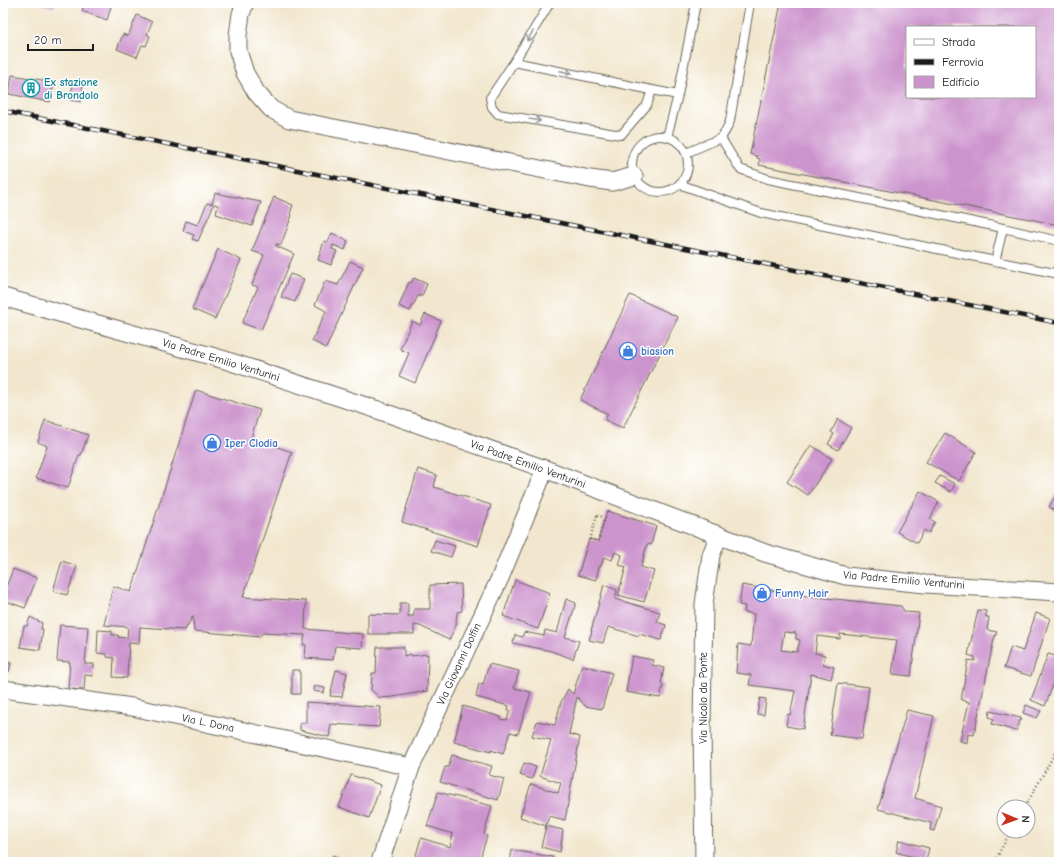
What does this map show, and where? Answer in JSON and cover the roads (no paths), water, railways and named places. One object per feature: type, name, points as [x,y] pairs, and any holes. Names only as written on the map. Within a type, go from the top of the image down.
[{"type":"street","points":[[245,3],[241,14],[238,43],[238,51],[245,73],[256,92],[272,109],[289,119],[590,180],[612,182],[634,176]]},
{"type":"street","name":"Via Padre Emilio Venturini","points":[[3,296],[225,360],[375,409],[545,469],[764,553],[846,576],[925,584],[1059,592]]},
{"type":"street","name":"Via Giovanni Dolfin","points":[[380,862],[411,767],[500,578],[545,469]]},
{"type":"street","name":"Via Nicolo da Ponte","points":[[704,862],[702,726],[704,604],[711,555],[719,535]]},
{"type":"street","name":"Via L. Dona","points":[[3,689],[132,707],[411,767]]},
{"type":"lane","points":[[550,3],[490,98],[492,107],[498,114],[621,135],[647,105],[652,90]]},
{"type":"lane","points":[[667,137],[678,95],[696,3]]},
{"type":"lane","points":[[686,153],[721,138],[730,121],[750,3]]},
{"type":"lane","points":[[514,62],[678,95]]},
{"type":"lane","points":[[653,137],[667,137],[680,144],[686,153],[688,160],[687,172],[679,184],[670,191],[653,192],[642,186],[634,176],[631,162],[637,146],[646,139],[653,137]]},
{"type":"lane","points":[[721,138],[740,169],[768,179],[1003,228],[1059,242]]},
{"type":"lane","points":[[679,184],[761,213],[1059,274]]},
{"type":"lane","points":[[995,262],[1003,228]]},
{"type":"railway","points":[[3,111],[1059,323]]},
{"type":"place","name":"Ex stazione di Brondolo","points":[[31,88]]},
{"type":"place","name":"biasion","points":[[628,351]]},
{"type":"place","name":"Iper Clodia","points":[[212,443]]},
{"type":"place","name":"Funny Hair","points":[[762,593]]}]
